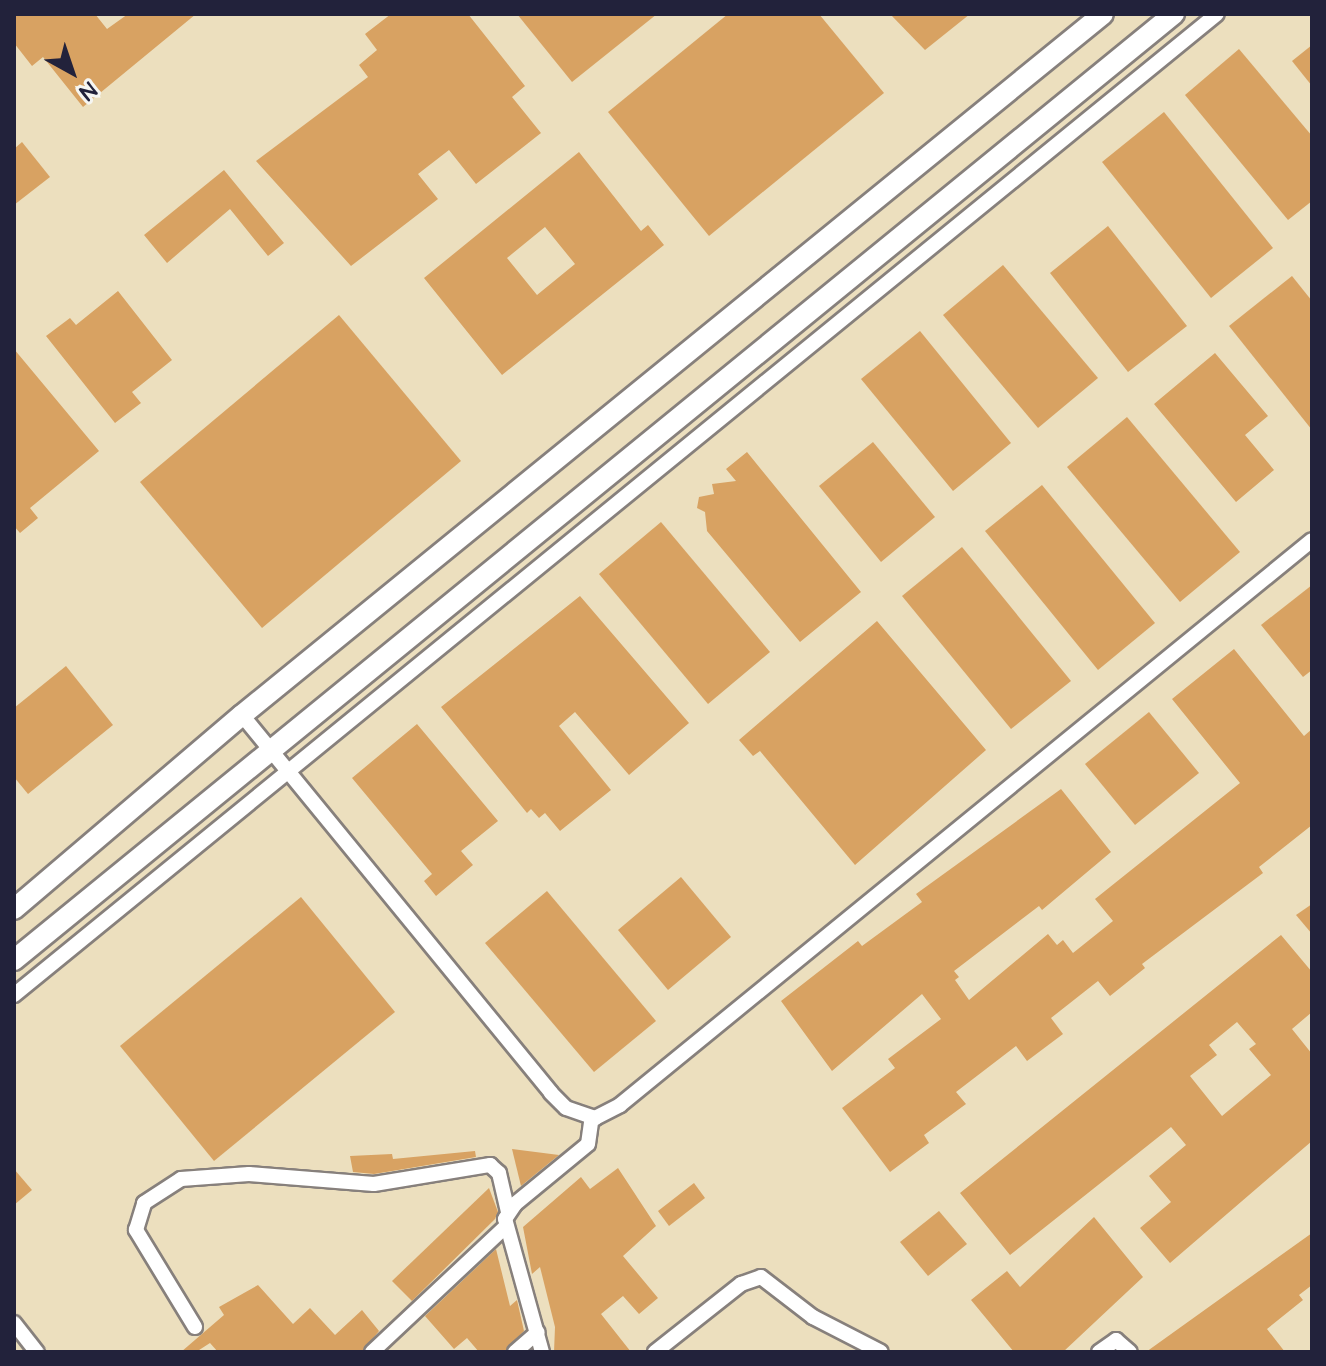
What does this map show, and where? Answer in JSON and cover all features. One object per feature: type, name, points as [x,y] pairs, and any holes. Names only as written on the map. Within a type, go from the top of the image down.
[{"type":"main road","points":[[14,909],[242,715],[1103,14]]},
{"type":"main road","points":[[14,960],[1174,14]]},
{"type":"street","points":[[14,995],[1217,14]]},
{"type":"street","points":[[242,715],[551,1093],[566,1108],[592,1117],[620,1105],[1312,540]]},
{"type":"street","points":[[508,1211],[588,1144],[592,1117]]},
{"type":"street","points":[[195,1327],[136,1230],[144,1203],[181,1179],[249,1174],[374,1184],[490,1165],[499,1173],[508,1211],[505,1227],[542,1352]]},
{"type":"street","points":[[372,1352],[505,1227]]},
{"type":"street","points":[[655,1352],[741,1284],[761,1277],[813,1317],[881,1352]]},
{"type":"street","points":[[14,1323],[37,1352]]},
{"type":"street","points":[[515,1352],[538,1332]]},
{"type":"street","points":[[1099,1352],[1116,1340],[1130,1352]]},
{"type":"building","points":[[14,14],[95,14],[107,29],[128,14],[196,14],[83,107],[43,57],[32,66],[14,43]]},
{"type":"building","points":[[391,14],[468,14],[525,86],[512,97],[541,133],[476,184],[449,150],[418,174],[438,199],[351,266],[256,161],[368,77],[359,65],[377,50],[365,34]]},
{"type":"building","points":[[517,14],[657,14],[572,82]]},
{"type":"building","points":[[728,14],[819,14],[884,93],[709,236],[608,112]]},
{"type":"building","points":[[890,14],[970,14],[925,50]]},
{"type":"building","points":[[1312,45],[1312,86],[1292,61]]},
{"type":"building","points":[[1239,49],[1312,136],[1312,201],[1288,220],[1185,95]]},
{"type":"building","points":[[1164,112],[1273,248],[1211,298],[1102,162]]},
{"type":"building","points":[[22,142],[50,177],[14,205],[14,149]]},
{"type":"building","points":[[579,152],[641,231],[648,225],[664,245],[502,375],[424,278]],"holes":[[[545,227],[575,264],[537,295],[507,258]]]},
{"type":"building","points":[[224,170],[284,243],[268,256],[230,209],[167,263],[144,235]]},
{"type":"building","points":[[1108,226],[1187,326],[1128,372],[1050,273]]},
{"type":"building","points":[[1003,265],[1098,378],[1038,428],[943,315]]},
{"type":"building","points":[[1292,276],[1312,301],[1312,430],[1229,326]]},
{"type":"building","points":[[118,291],[172,360],[132,392],[141,403],[115,423],[46,336],[70,318],[76,325]]},
{"type":"building","points":[[339,315],[461,461],[262,628],[140,482]]},
{"type":"building","points":[[920,331],[1011,443],[953,491],[861,379]]},
{"type":"building","points":[[14,349],[99,451],[30,508],[38,518],[20,533],[14,526]]},
{"type":"building","points":[[1215,353],[1268,416],[1245,435],[1274,470],[1236,502],[1154,404]]},
{"type":"building","points":[[1127,417],[1240,552],[1180,602],[1067,467]]},
{"type":"building","points":[[873,442],[935,517],[881,562],[819,486]]},
{"type":"building","points":[[747,452],[861,592],[800,642],[707,531],[705,512],[697,508],[699,497],[714,494],[712,484],[736,481],[726,469]]},
{"type":"building","points":[[1042,485],[1155,623],[1098,670],[985,531]]},
{"type":"building","points":[[661,522],[770,652],[708,704],[599,574]]},
{"type":"building","points":[[962,547],[1071,681],[1011,729],[902,596]]},
{"type":"building","points":[[1312,585],[1312,670],[1303,677],[1261,625]]},
{"type":"building","points":[[580,596],[689,723],[629,775],[575,712],[559,726],[611,790],[560,831],[545,813],[539,818],[531,809],[527,813],[441,707]]},
{"type":"building","points":[[877,621],[986,750],[855,865],[760,751],[753,756],[739,740]]},
{"type":"building","points":[[1234,649],[1304,736],[1312,729],[1312,825],[1259,867],[1263,873],[1142,964],[1145,968],[1110,996],[1098,981],[1051,1018],[1063,1034],[1027,1061],[1016,1046],[956,1092],[966,1104],[924,1135],[929,1143],[890,1172],[842,1108],[895,1068],[888,1059],[941,1019],[922,994],[832,1071],[781,1001],[858,941],[862,946],[922,902],[916,894],[1061,789],[1111,852],[1042,910],[1039,906],[954,971],[959,977],[955,980],[969,1000],[1048,934],[1057,945],[1063,940],[1073,953],[1113,921],[1095,899],[1240,783],[1172,699]]},
{"type":"building","points":[[66,666],[113,725],[28,794],[14,777],[14,708]]},
{"type":"building","points":[[1149,712],[1199,773],[1135,825],[1085,764]]},
{"type":"building","points":[[417,724],[498,821],[461,851],[473,865],[436,896],[424,881],[432,874],[352,778]]},
{"type":"building","points":[[681,877],[731,937],[668,990],[618,930]]},
{"type":"building","points":[[547,891],[656,1021],[594,1072],[485,943]]},
{"type":"building","points":[[301,897],[395,1012],[214,1161],[120,1046]]},
{"type":"building","points":[[1312,904],[1312,934],[1296,915]]},
{"type":"building","points":[[1281,935],[1312,972],[1312,1012],[1292,1029],[1312,1054],[1312,1141],[1170,1263],[1140,1228],[1171,1202],[1149,1176],[1186,1145],[1171,1127],[1010,1255],[960,1193]],"holes":[[[1237,1022],[1256,1044],[1249,1049],[1271,1075],[1222,1116],[1190,1076],[1217,1055],[1209,1045]]]},
{"type":"building","points":[[512,1149],[559,1155],[521,1186]]},
{"type":"building","points":[[475,1151],[476,1157],[374,1174],[353,1172],[350,1156],[392,1154],[393,1159]]},
{"type":"building","points":[[618,1168],[656,1226],[623,1256],[658,1298],[639,1314],[623,1296],[601,1314],[631,1352],[554,1352],[555,1327],[540,1267],[532,1274],[523,1227],[581,1177],[590,1189]]},
{"type":"building","points":[[14,1169],[32,1190],[14,1205]]},
{"type":"building","points":[[694,1183],[705,1198],[669,1226],[658,1211]]},
{"type":"building","points":[[489,1188],[498,1212],[495,1219],[412,1301],[392,1281]]},
{"type":"building","points":[[939,1211],[967,1244],[928,1276],[900,1242]]},
{"type":"building","points":[[1094,1217],[1143,1277],[1063,1352],[1014,1352],[971,1300],[1007,1271],[1020,1287]]},
{"type":"building","points":[[1312,1233],[1312,1285],[1299,1295],[1303,1300],[1267,1329],[1285,1352],[1146,1352]]},
{"type":"building","points":[[496,1249],[510,1306],[517,1300],[524,1331],[505,1352],[479,1352],[467,1338],[454,1349],[425,1316]]},
{"type":"building","points":[[258,1285],[293,1324],[310,1308],[335,1335],[362,1310],[379,1331],[362,1352],[218,1352],[210,1343],[196,1352],[181,1352],[224,1315],[219,1307]]}]
